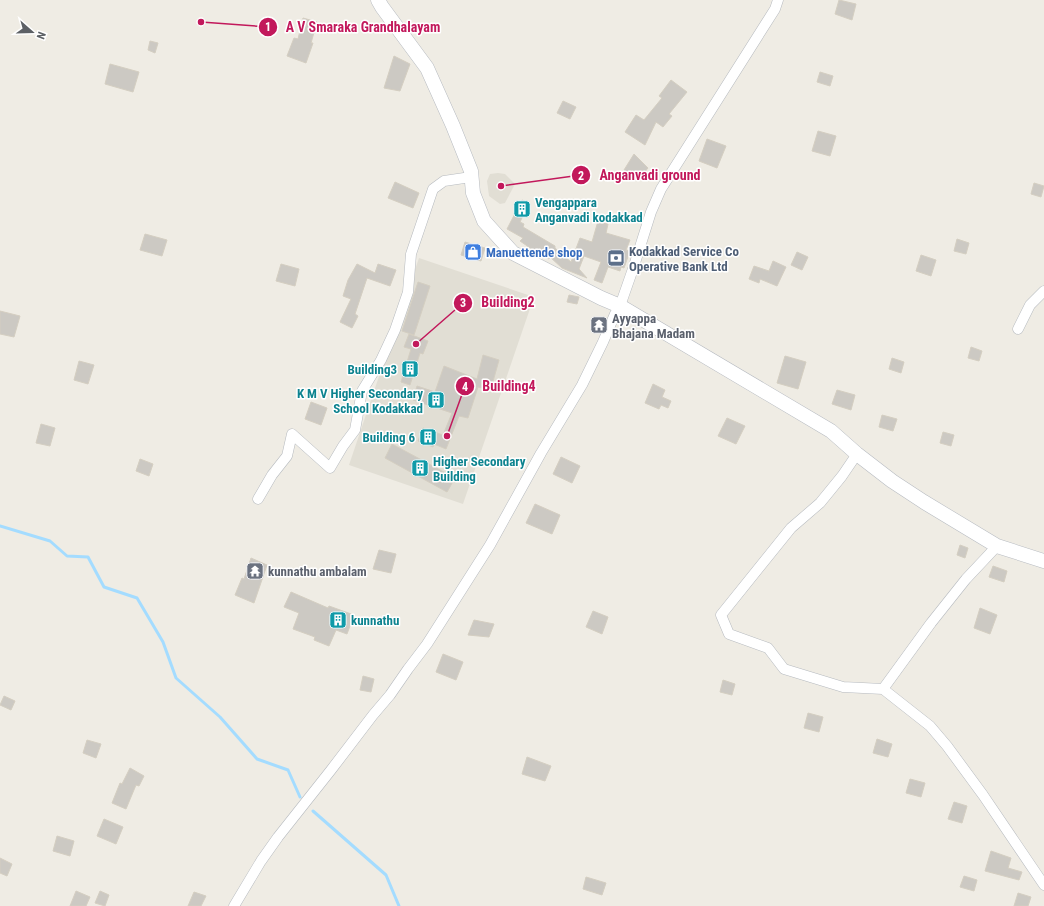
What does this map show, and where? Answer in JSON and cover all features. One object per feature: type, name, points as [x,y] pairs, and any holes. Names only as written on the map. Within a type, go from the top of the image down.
[{"type":"main road","points":[[378,0],[427,68],[453,126],[470,171],[474,193],[484,221],[513,253],[601,298],[620,306],[831,432],[892,481],[997,546],[1044,561]]},
{"type":"street","points":[[234,906],[261,861],[278,837],[372,715],[390,695],[427,644],[500,529],[541,453],[582,385],[620,306],[646,225],[661,189],[775,9],[778,0]]},
{"type":"street","points":[[258,499],[272,475],[287,456],[292,434],[330,468],[343,446],[355,430],[362,391],[381,360],[395,330],[408,292],[411,254],[433,189],[444,181],[471,177]]},
{"type":"street","points":[[1018,329],[1030,305],[1044,291]]},
{"type":"street","points":[[857,454],[842,476],[820,503],[791,528],[721,615],[729,634],[768,648],[784,669],[843,687],[883,689],[930,726],[947,746],[1044,885]]},
{"type":"street","points":[[883,689],[930,622],[966,578],[997,546]]},
{"type":"shaded area","points":[[490,174],[505,174],[515,184],[505,203],[500,204],[489,196],[487,181]]},
{"type":"shaded area","points":[[419,258],[534,297],[463,504],[349,465]]},
{"type":"building","points":[[839,0],[856,4],[852,20],[835,14]]},
{"type":"building","points":[[303,18],[317,22],[311,43],[313,43],[306,63],[287,56],[294,38],[298,39]]},
{"type":"building","points":[[150,41],[158,43],[155,53],[148,50]]},
{"type":"building","points":[[394,56],[410,64],[400,91],[384,88]]},
{"type":"building","points":[[110,64],[139,72],[133,92],[105,84]]},
{"type":"building","points":[[820,72],[833,76],[830,86],[817,82]]},
{"type":"building","points":[[671,80],[687,92],[669,114],[672,116],[663,127],[656,122],[645,145],[625,132],[636,115],[644,120],[662,98],[659,96]]},
{"type":"building","points":[[563,101],[576,107],[570,119],[557,113]]},
{"type":"building","points":[[818,131],[836,136],[830,156],[812,151]]},
{"type":"building","points":[[707,139],[726,146],[717,168],[699,161]]},
{"type":"building","points":[[634,154],[648,168],[637,181],[624,170]]},
{"type":"building","points":[[395,182],[419,193],[413,208],[388,198]]},
{"type":"building","points":[[1034,183],[1044,186],[1041,197],[1031,194]]},
{"type":"building","points":[[522,200],[529,203],[520,222],[524,224],[523,227],[555,246],[555,248],[571,262],[580,238],[592,242],[598,221],[608,224],[606,233],[630,240],[626,250],[630,251],[624,268],[621,267],[620,271],[608,267],[602,283],[594,280],[601,262],[584,256],[579,269],[587,278],[562,268],[550,257],[549,259],[536,252],[520,241],[523,238],[507,229]]},
{"type":"building","points":[[145,234],[167,240],[162,256],[140,250]]},
{"type":"building","points":[[957,239],[969,243],[966,254],[954,251]]},
{"type":"building","name":"Manuettende shop","points":[[465,242],[485,248],[481,261],[461,255]]},
{"type":"building","points":[[797,252],[808,257],[802,270],[791,265]]},
{"type":"building","points":[[921,255],[936,260],[931,276],[916,271]]},
{"type":"building","points":[[773,261],[786,267],[777,286],[760,279],[759,283],[749,279],[754,266],[769,271]]},
{"type":"building","points":[[281,264],[299,269],[295,286],[276,281]]},
{"type":"building","points":[[357,264],[375,273],[378,264],[396,270],[390,286],[367,278],[355,314],[358,316],[352,328],[340,322],[351,299],[343,296],[348,280]]},
{"type":"building","points":[[418,282],[430,286],[414,335],[402,331]]},
{"type":"building","points":[[569,295],[579,297],[577,304],[567,302]]},
{"type":"building","points":[[0,311],[20,316],[14,337],[0,334]]},
{"type":"building","points":[[409,334],[428,341],[423,354],[420,353],[410,385],[401,382],[411,349],[404,347]]},
{"type":"building","points":[[971,347],[982,351],[979,361],[968,358]]},
{"type":"building","points":[[483,355],[499,360],[492,385],[497,386],[495,391],[478,387],[468,418],[459,416],[446,449],[434,444],[433,447],[418,441],[423,428],[443,435],[452,413],[413,400],[417,386],[435,392],[444,366],[477,379]]},
{"type":"building","points":[[785,356],[806,362],[798,389],[777,383]]},
{"type":"building","points":[[892,358],[904,362],[901,373],[889,369]]},
{"type":"building","points":[[79,361],[94,365],[88,384],[74,380]]},
{"type":"building","points":[[653,384],[665,390],[662,397],[671,401],[668,408],[661,405],[659,409],[645,403]]},
{"type":"building","points":[[837,390],[855,395],[851,410],[832,404]]},
{"type":"building","points":[[311,402],[327,408],[321,425],[305,419]]},
{"type":"building","points":[[882,415],[897,419],[893,431],[879,427]]},
{"type":"building","points":[[727,418],[745,426],[736,444],[718,436]]},
{"type":"building","points":[[41,424],[55,428],[50,446],[36,443]]},
{"type":"building","points":[[943,432],[954,435],[951,446],[940,443]]},
{"type":"building","name":"Higher Secondary Building","points":[[392,444],[455,478],[447,492],[385,458]]},
{"type":"building","points":[[561,457],[580,466],[572,483],[553,474]]},
{"type":"building","points":[[140,459],[153,464],[149,476],[136,471]]},
{"type":"building","points":[[535,504],[560,515],[552,534],[526,523]]},
{"type":"building","points":[[960,545],[968,548],[965,558],[957,555]]},
{"type":"building","points":[[379,550],[396,554],[391,573],[373,569]]},
{"type":"building","points":[[251,558],[267,565],[254,603],[235,595],[242,578],[244,579]]},
{"type":"building","points":[[993,566],[1007,571],[1004,582],[989,577]]},
{"type":"building","points":[[291,592],[328,608],[329,606],[354,615],[347,634],[336,630],[329,646],[314,640],[315,637],[293,629],[299,613],[284,607]]},
{"type":"building","points":[[980,608],[997,615],[990,634],[974,628]]},
{"type":"building","points":[[593,611],[608,617],[602,634],[586,627]]},
{"type":"building","points":[[474,620],[494,624],[489,637],[468,635]]},
{"type":"building","points":[[443,654],[463,662],[456,680],[436,672]]},
{"type":"building","points":[[363,676],[374,679],[371,692],[360,690]]},
{"type":"building","points":[[723,680],[735,684],[732,695],[720,692]]},
{"type":"building","points":[[4,696],[15,701],[11,710],[0,705]]},
{"type":"building","points":[[808,713],[823,717],[819,732],[804,728]]},
{"type":"building","points":[[877,739],[892,744],[888,757],[873,753]]},
{"type":"building","points":[[87,740],[101,744],[96,758],[83,753]]},
{"type":"building","points":[[527,757],[551,766],[545,781],[522,774]]},
{"type":"building","points":[[130,768],[144,776],[139,786],[136,785],[126,809],[112,803],[120,783],[122,784]]},
{"type":"building","points":[[910,779],[925,783],[921,797],[906,793]]},
{"type":"building","points":[[954,802],[967,806],[962,823],[948,819]]},
{"type":"building","points":[[104,819],[123,827],[116,844],[97,836]]},
{"type":"building","points":[[57,836],[74,841],[70,856],[53,851]]},
{"type":"building","points":[[991,851],[1011,858],[1008,868],[1022,872],[1019,880],[985,871]]},
{"type":"building","points":[[0,858],[12,864],[7,876],[0,873]]},
{"type":"building","points":[[964,876],[977,880],[974,891],[960,887]]},
{"type":"building","points":[[586,877],[606,883],[602,895],[583,889]]},
{"type":"building","points":[[76,891],[90,897],[86,906],[70,906]]},
{"type":"building","points":[[100,891],[109,895],[105,906],[95,903]]},
{"type":"building","points":[[194,892],[206,896],[201,906],[188,906]]},
{"type":"building","points":[[1018,893],[1031,897],[1028,906],[1014,906]]},
{"type":"waterway","points":[[0,526],[50,541],[67,556],[88,557],[104,587],[137,598],[163,642],[176,678],[220,717],[257,759],[288,770],[300,797]]},
{"type":"waterway","points":[[313,811],[386,875],[399,906]]},
{"type":"place","name":"A V Smaraka Grandhalayam","points":[[201,22]]},
{"type":"place","name":"Anganvadi ground","points":[[501,186]]},
{"type":"place","name":"Vengappara Anganvadi kodakkad","points":[[522,209]]},
{"type":"place","name":"Manuettende shop","points":[[473,252]]},
{"type":"place","name":"Kodakkad Service Co Operative Bank Ltd","points":[[616,258]]},
{"type":"place","name":"Ayyappa Bhajana Madam","points":[[599,325]]},
{"type":"place","name":"Building2","points":[[416,344]]},
{"type":"place","name":"Building3","points":[[410,369]]},
{"type":"place","name":"K M V Higher Secondary School Kodakkad","points":[[436,400]]},
{"type":"place","name":"Building4","points":[[447,436]]},
{"type":"place","name":"Building 6","points":[[428,437]]},
{"type":"place","name":"Higher Secondary Building","points":[[420,468]]},
{"type":"place","name":"kunnathu ambalam","points":[[255,571]]},
{"type":"place","name":"kunnathu","points":[[338,620]]}]
